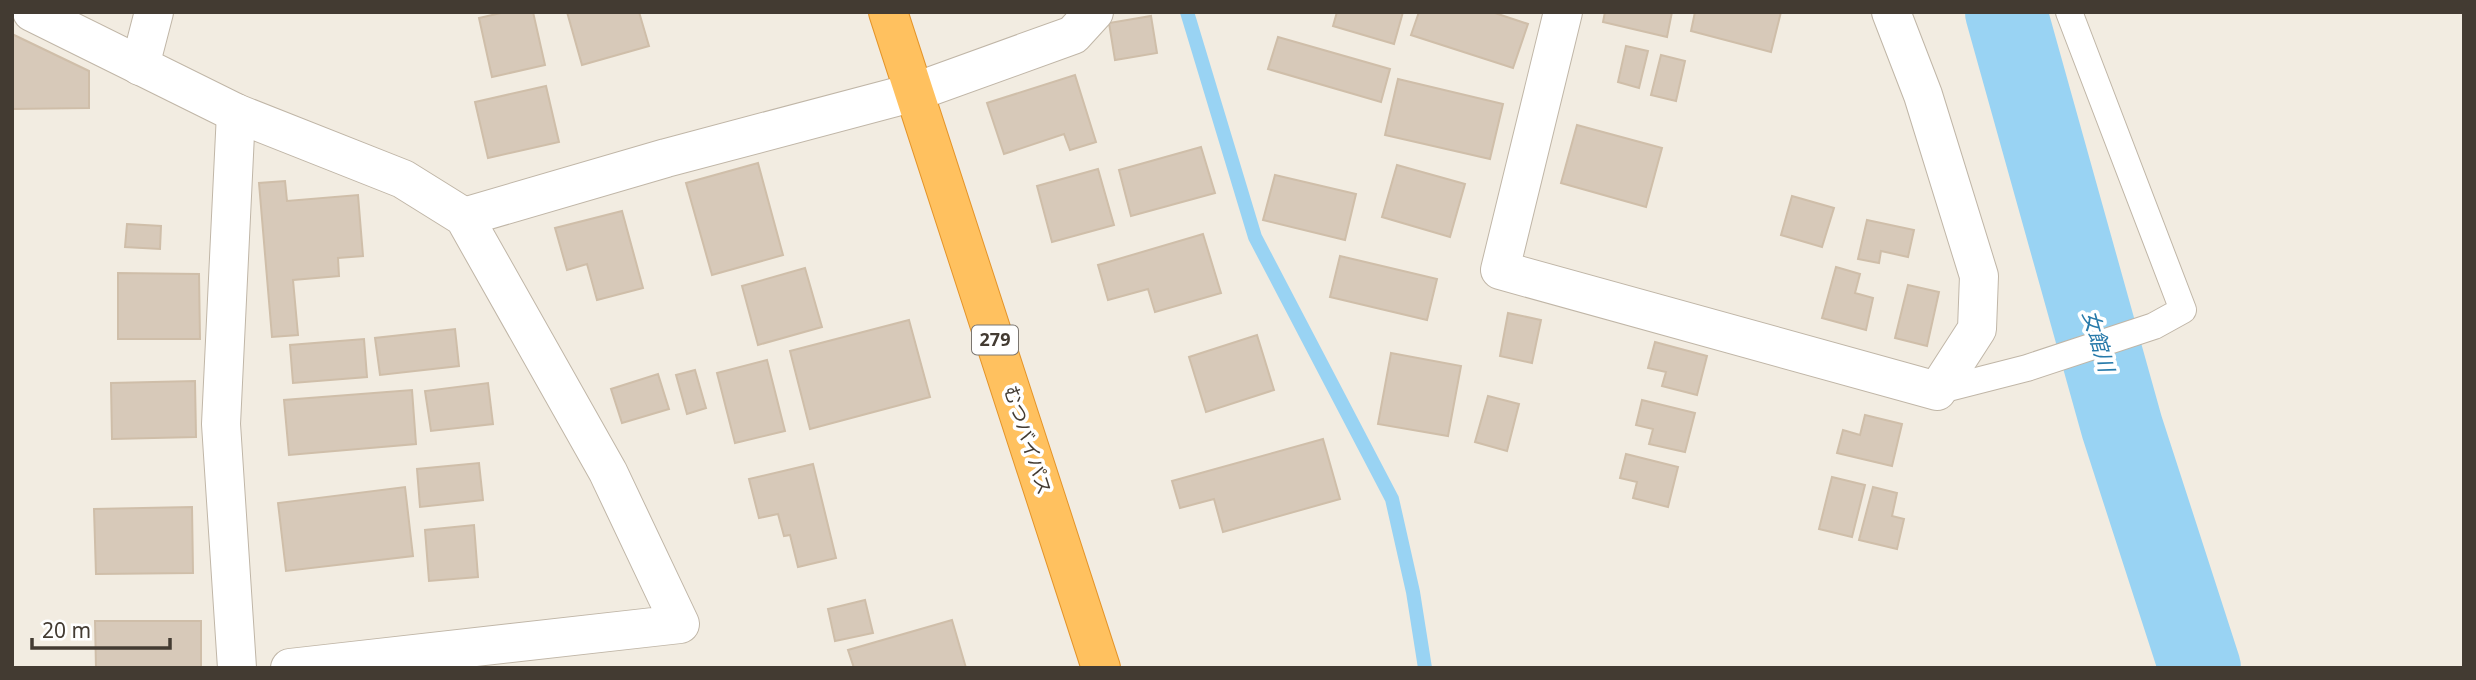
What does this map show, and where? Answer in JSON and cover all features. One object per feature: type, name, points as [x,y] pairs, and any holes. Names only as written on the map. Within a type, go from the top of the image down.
[{"type":"highway","name":"むつバイパス","points":[[888,12],[1101,668]]},
{"type":"street","points":[[32,12],[236,113],[403,178],[464,217],[608,471],[680,624],[290,668]]},
{"type":"street","points":[[140,66],[154,12]]},
{"type":"street","points":[[464,217],[666,158],[915,92],[1073,35],[1094,12]]},
{"type":"street","points":[[1563,12],[1500,270],[1937,391],[1977,329],[1979,276],[1923,94],[1891,12]]},
{"type":"street","points":[[236,113],[221,424],[237,668]]},
{"type":"lane","points":[[1937,391],[2027,368],[2154,326],[2183,310],[2069,12]]},
{"type":"building","points":[[505,12],[533,12],[545,65],[492,77],[479,18]]},
{"type":"building","points":[[567,12],[639,12],[649,46],[582,65]]},
{"type":"building","points":[[1337,12],[1403,12],[1394,44],[1333,26]]},
{"type":"building","points":[[1419,12],[1492,12],[1528,24],[1513,68],[1411,35]]},
{"type":"building","points":[[1605,12],[1672,12],[1667,37],[1603,22]]},
{"type":"building","points":[[1695,12],[1781,12],[1771,52],[1691,31]]},
{"type":"building","points":[[1151,16],[1157,53],[1115,60],[1109,23]]},
{"type":"building","points":[[12,34],[89,71],[89,108],[12,109]]},
{"type":"building","points":[[1278,37],[1390,69],[1381,102],[1268,69]]},
{"type":"building","points":[[1626,46],[1648,51],[1639,88],[1618,82]]},
{"type":"building","points":[[1661,55],[1685,61],[1676,101],[1651,95]]},
{"type":"building","points":[[1075,75],[1096,142],[1070,150],[1064,134],[1004,154],[987,103]]},
{"type":"building","points":[[1398,79],[1503,104],[1490,159],[1385,135]]},
{"type":"building","points":[[546,86],[559,142],[488,158],[475,102]]},
{"type":"building","points":[[1577,125],[1662,148],[1646,207],[1561,183]]},
{"type":"building","points":[[1201,147],[1215,193],[1131,216],[1119,170]]},
{"type":"building","points":[[758,163],[783,255],[712,275],[686,183]]},
{"type":"building","points":[[1397,165],[1465,184],[1450,237],[1382,217]]},
{"type":"building","points":[[1098,169],[1114,225],[1052,242],[1037,186]]},
{"type":"building","points":[[1275,175],[1356,194],[1345,240],[1263,220]]},
{"type":"building","points":[[285,181],[287,201],[358,195],[363,256],[338,258],[339,276],[293,280],[298,335],[272,337],[259,183]]},
{"type":"building","points":[[1792,196],[1834,208],[1822,247],[1781,235]]},
{"type":"building","points":[[622,211],[643,288],[597,300],[587,264],[567,270],[555,228]]},
{"type":"building","points":[[1867,220],[1914,230],[1908,257],[1881,251],[1879,263],[1858,259]]},
{"type":"building","points":[[127,224],[161,226],[160,249],[125,247]]},
{"type":"building","points":[[1203,234],[1221,293],[1155,312],[1148,289],[1108,300],[1098,265]]},
{"type":"building","points":[[1340,256],[1437,279],[1427,320],[1330,297]]},
{"type":"building","points":[[1836,267],[1860,274],[1855,293],[1873,298],[1866,330],[1822,318]]},
{"type":"building","points":[[805,268],[822,327],[758,345],[742,286]]},
{"type":"building","points":[[118,273],[199,274],[200,339],[118,339]]},
{"type":"building","points":[[1908,285],[1939,292],[1927,346],[1895,338]]},
{"type":"building","points":[[1508,313],[1541,320],[1532,363],[1500,356]]},
{"type":"building","points":[[909,320],[930,397],[810,429],[790,351]]},
{"type":"building","points":[[455,329],[459,366],[380,375],[375,338]]},
{"type":"building","points":[[1257,335],[1274,390],[1206,412],[1189,357]]},
{"type":"building","points":[[364,339],[367,377],[293,383],[290,345]]},
{"type":"building","points":[[1655,342],[1707,356],[1697,395],[1662,386],[1666,372],[1648,368]]},
{"type":"building","points":[[1391,353],[1461,366],[1448,436],[1378,424]]},
{"type":"building","points":[[767,360],[785,431],[735,443],[717,373]]},
{"type":"building","points":[[695,370],[706,408],[687,414],[676,375]]},
{"type":"building","points":[[658,374],[669,409],[622,423],[611,389]]},
{"type":"building","points":[[195,381],[196,437],[112,439],[111,383]]},
{"type":"building","points":[[488,383],[493,424],[431,431],[425,391]]},
{"type":"building","points":[[412,390],[416,444],[289,455],[284,400]]},
{"type":"building","points":[[1488,396],[1519,404],[1507,451],[1475,442]]},
{"type":"building","points":[[1642,400],[1695,413],[1685,452],[1649,444],[1653,429],[1636,425]]},
{"type":"building","points":[[1865,415],[1902,424],[1892,466],[1837,453],[1843,430],[1860,435]]},
{"type":"building","points":[[1323,439],[1340,499],[1223,532],[1214,499],[1180,508],[1172,481]]},
{"type":"building","points":[[1626,454],[1678,467],[1668,507],[1633,498],[1637,482],[1620,478]]},
{"type":"building","points":[[479,463],[483,500],[420,507],[417,469]]},
{"type":"building","points":[[813,464],[836,558],[798,567],[790,535],[784,536],[778,514],[759,518],[749,479]]},
{"type":"building","points":[[1832,477],[1865,485],[1852,537],[1819,529]]},
{"type":"building","points":[[405,487],[413,556],[286,571],[278,503]]},
{"type":"building","points":[[1873,487],[1897,493],[1892,516],[1904,519],[1897,549],[1859,540]]},
{"type":"building","points":[[192,507],[193,573],[96,574],[94,509]]},
{"type":"building","points":[[474,525],[478,577],[429,581],[425,530]]},
{"type":"building","points":[[865,600],[873,633],[835,641],[828,609]]},
{"type":"building","points":[[952,620],[966,668],[854,668],[848,650]]},
{"type":"building","points":[[95,621],[201,621],[201,668],[96,668]]},
{"type":"waterway","points":[[1187,12],[1255,237],[1392,499],[1413,592],[1425,668]]},
{"type":"waterway","name":"女館川","points":[[2006,12],[2122,427],[2200,668]]}]
